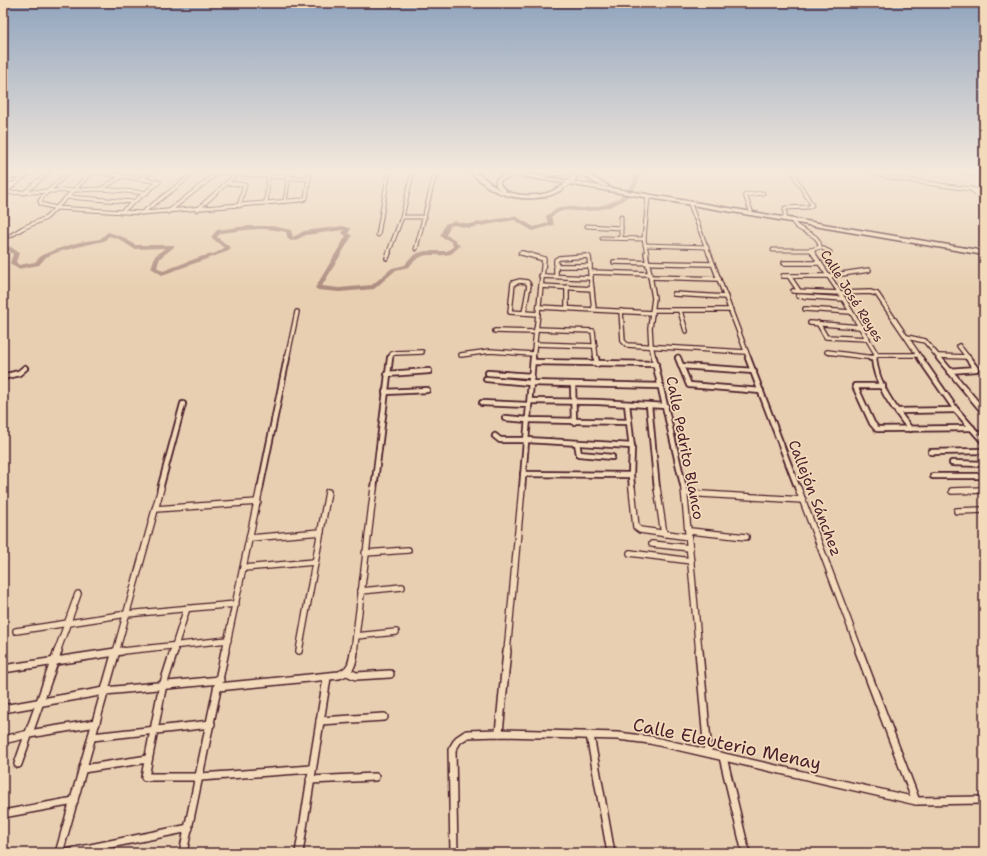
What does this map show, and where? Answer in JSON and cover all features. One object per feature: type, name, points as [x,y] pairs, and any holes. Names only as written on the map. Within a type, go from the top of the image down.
[{"type":"highway","points":[[726,210],[984,252]]},
{"type":"highway","points":[[744,210],[984,252]]},
{"type":"street","points":[[10,236],[23,228],[44,219],[54,210]]},
{"type":"street","points":[[88,210],[142,213],[197,210]]},
{"type":"street","points":[[142,213],[146,210]]},
{"type":"street","points":[[378,235],[383,210]]},
{"type":"street","points":[[387,258],[404,210]]},
{"type":"street","points":[[416,249],[427,210]]},
{"type":"street","name":"Calle Pedrito Blanco","points":[[647,210],[644,239],[654,298],[650,328],[651,345],[685,493],[708,753]]},
{"type":"street","name":"Callejón Sánchez","points":[[692,210],[916,801]]},
{"type":"street","points":[[785,210],[785,217]]},
{"type":"street","points":[[402,217],[425,217]]},
{"type":"street","points":[[621,217],[621,238]]},
{"type":"street","name":"Calle José Reyes","points":[[792,221],[798,228],[813,234],[820,244],[820,247],[811,250],[868,338],[876,357],[874,370],[910,429]]},
{"type":"street","points":[[587,226],[621,228]]},
{"type":"street","points":[[602,238],[644,239]]},
{"type":"street","points":[[645,245],[707,247]]},
{"type":"street","points":[[820,247],[830,252]]},
{"type":"street","points":[[773,250],[811,250]]},
{"type":"street","points":[[499,733],[527,440],[530,383],[544,259],[520,253]]},
{"type":"street","points":[[556,276],[556,260],[559,258],[589,257],[594,309]]},
{"type":"street","points":[[614,262],[713,264]]},
{"type":"street","points":[[784,263],[820,263]]},
{"type":"street","points":[[556,266],[590,266]]},
{"type":"street","points":[[783,276],[828,276],[869,270]]},
{"type":"street","points":[[590,272],[719,279]]},
{"type":"street","points":[[542,276],[591,278]]},
{"type":"street","points":[[789,276],[799,291]]},
{"type":"street","points":[[524,313],[529,285],[527,282],[515,282],[513,283],[509,311],[510,312],[524,313],[538,314]]},
{"type":"street","points":[[541,286],[592,288]]},
{"type":"street","points":[[566,287],[567,308]]},
{"type":"street","points":[[793,291],[840,293],[863,292],[874,293],[879,296],[956,410],[984,442]]},
{"type":"street","points":[[674,294],[726,297]]},
{"type":"street","points":[[798,296],[844,299]]},
{"type":"street","points":[[539,307],[621,311],[731,310]]},
{"type":"street","points":[[805,309],[851,312]]},
{"type":"street","points":[[621,311],[624,343],[631,345],[651,345],[746,352]]},
{"type":"street","points":[[680,311],[686,331]]},
{"type":"street","points":[[183,853],[297,312]]},
{"type":"street","points":[[810,323],[860,327]]},
{"type":"street","points":[[818,323],[826,337],[868,338]]},
{"type":"street","points":[[495,331],[590,330],[594,332],[597,364]]},
{"type":"street","points":[[907,337],[923,340],[984,412]]},
{"type":"street","points":[[535,344],[595,346]]},
{"type":"street","points":[[950,371],[976,369],[959,346]]},
{"type":"street","points":[[461,355],[490,351],[533,354]]},
{"type":"street","points":[[3,709],[105,691],[163,685],[327,678],[341,676],[347,672],[352,663],[356,636],[390,357],[392,354],[422,352]]},
{"type":"street","points":[[827,352],[876,357],[918,355]]},
{"type":"street","points":[[938,356],[968,357]]},
{"type":"street","points":[[678,357],[689,385],[761,391]]},
{"type":"street","points":[[533,362],[656,364]]},
{"type":"street","points":[[682,366],[754,371]]},
{"type":"street","points":[[3,377],[19,373],[26,368]]},
{"type":"street","points":[[387,374],[429,371]]},
{"type":"street","points":[[488,373],[531,376]]},
{"type":"street","points":[[486,379],[530,383],[661,386]]},
{"type":"street","points":[[574,384],[574,422]]},
{"type":"street","points":[[883,386],[855,386],[872,423],[877,429],[972,428]]},
{"type":"street","points":[[385,392],[428,390]]},
{"type":"street","points":[[482,404],[574,402],[666,406]]},
{"type":"street","points":[[59,853],[127,614],[183,404]]},
{"type":"street","points":[[627,404],[632,446],[631,475],[636,527],[640,530],[664,534],[746,537]]},
{"type":"street","points":[[649,405],[655,475],[664,534]]},
{"type":"street","points":[[898,411],[956,410]]},
{"type":"street","points":[[505,418],[574,422],[629,422]]},
{"type":"street","points":[[495,436],[500,440],[527,440],[632,446]]},
{"type":"street","points":[[577,443],[579,454],[612,457]]},
{"type":"street","points":[[932,452],[984,452]]},
{"type":"street","points":[[952,463],[984,464]]},
{"type":"street","points":[[523,474],[631,475]]},
{"type":"street","points":[[933,476],[983,477]]},
{"type":"street","points":[[952,491],[984,490]]},
{"type":"street","points":[[298,650],[328,492]]},
{"type":"street","points":[[685,493],[802,500]]},
{"type":"street","points":[[155,509],[258,502]]},
{"type":"street","points":[[957,511],[984,510]]},
{"type":"street","points":[[250,538],[321,532]]},
{"type":"street","points":[[652,544],[690,548]]},
{"type":"street","points":[[365,553],[408,550]]},
{"type":"street","points":[[630,553],[691,561]]},
{"type":"street","points":[[244,568],[315,562]]},
{"type":"street","points":[[361,591],[402,587]]},
{"type":"street","points":[[18,764],[30,734],[78,594]]},
{"type":"street","points":[[16,631],[127,614],[236,604]]},
{"type":"street","points":[[187,608],[163,685],[145,777],[200,777],[312,769]]},
{"type":"street","points":[[356,636],[396,632]]},
{"type":"street","points":[[3,669],[116,652],[228,640]]},
{"type":"street","points":[[347,672],[356,676],[390,674]]},
{"type":"street","points":[[298,853],[327,678]]},
{"type":"street","points":[[320,721],[384,717]]},
{"type":"street","points":[[3,740],[96,723]]},
{"type":"street","points":[[92,737],[211,724]]},
{"type":"street","name":"Calle Eleuterio Menay","points":[[454,853],[452,750],[458,740],[468,734],[499,733],[590,735],[618,736],[650,740],[916,801],[984,800]]},
{"type":"street","points":[[590,735],[611,853]]},
{"type":"street","points":[[723,757],[746,853]]},
{"type":"street","points":[[83,769],[148,759]]},
{"type":"street","points":[[310,780],[375,777]]},
{"type":"street","points":[[3,814],[74,801]]},
{"type":"street","points":[[66,853],[189,828]]},
{"type":"waterway","points":[[3,247],[9,248],[16,253],[13,263],[18,267],[37,264],[44,256],[80,244],[102,240],[108,234],[121,238],[134,247],[172,246],[157,257],[154,268],[162,273],[224,251],[228,248],[214,237],[219,231],[255,227],[272,227],[289,231],[291,239],[304,233],[343,228],[348,229],[345,233],[349,236],[318,288],[339,290],[374,287],[394,269],[407,266],[411,260],[420,254],[449,253],[457,246],[452,240],[443,236],[447,225],[454,223],[469,226],[515,218],[533,229],[551,224],[548,217],[558,210]]}]
